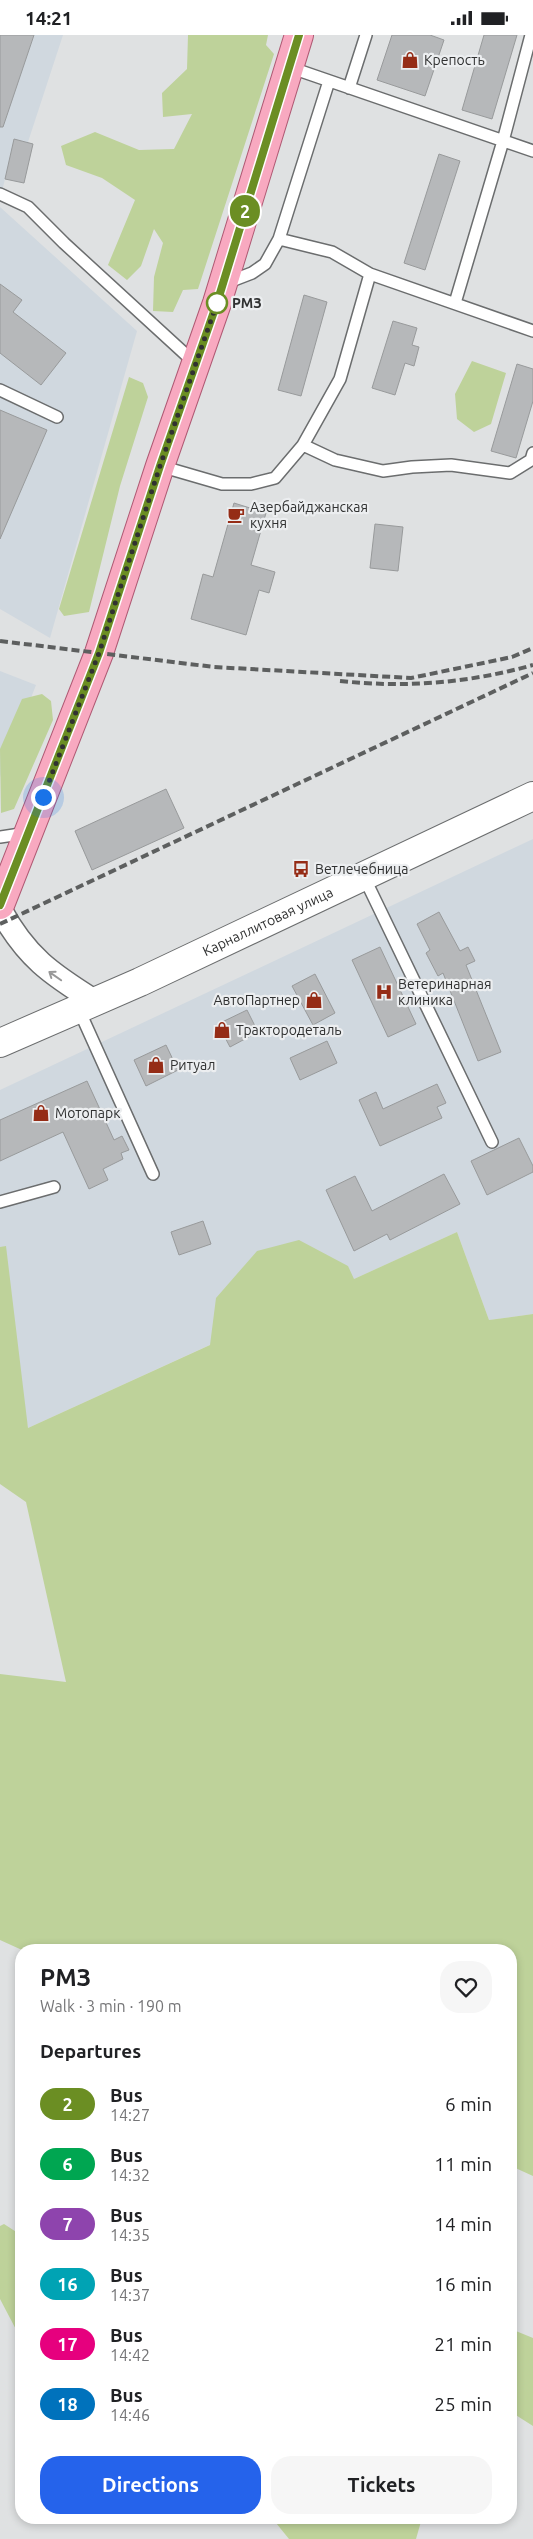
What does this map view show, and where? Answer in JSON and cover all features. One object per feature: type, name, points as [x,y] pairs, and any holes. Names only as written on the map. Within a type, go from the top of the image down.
[{"type":"main road","points":[[0,905],[99,653],[160,466],[223,283],[299,35]]},
{"type":"street","name":"Карналлитовая улица","points":[[0,1043],[88,1006],[533,796]]},
{"type":"street","points":[[0,909],[12,933],[41,965],[88,1006]]},
{"type":"lane","points":[[349,88],[366,35]]},
{"type":"lane","points":[[454,303],[503,141],[531,35]]},
{"type":"lane","points":[[289,67],[533,151]]},
{"type":"lane","points":[[223,283],[252,273],[265,264],[279,239],[329,81]]},
{"type":"lane","points":[[0,194],[28,207],[64,243],[196,364]]},
{"type":"lane","points":[[279,239],[332,252],[370,273],[533,331]]},
{"type":"lane","points":[[160,466],[222,484],[251,484],[275,478],[303,445],[340,379],[370,273]]},
{"type":"lane","points":[[0,390],[57,417]]},
{"type":"lane","points":[[303,445],[335,460],[383,471],[451,465],[510,473],[531,459],[533,453]]},
{"type":"lane","points":[[0,837],[29,833]]},
{"type":"lane","points":[[364,877],[492,1142]]},
{"type":"lane","points":[[88,1006],[153,1174]]},
{"type":"lane","points":[[0,1202],[54,1187]]},
{"type":"shaded area","points":[[0,35],[63,35],[28,142],[33,144],[24,183],[5,179],[0,199]]},
{"type":"shaded area","points":[[0,207],[137,331],[50,638],[0,609]]},
{"type":"shaded area","points":[[0,671],[36,685],[0,777]]},
{"type":"shaded area","points":[[533,839],[533,1314],[489,1320],[457,1232],[28,1428],[0,1285],[0,1090]]},
{"type":"green space","points":[[188,35],[268,35],[266,45],[274,54],[198,289],[183,290],[173,312],[153,311],[154,277],[163,243],[154,229],[141,266],[127,280],[108,265],[135,200],[102,178],[66,165],[61,146],[95,132],[139,150],[174,149],[192,114],[163,117],[162,93],[187,69]]},
{"type":"green space","points":[[472,361],[506,373],[491,424],[474,432],[457,419],[455,394]]},
{"type":"green space","points":[[129,377],[143,383],[148,397],[120,486],[89,612],[64,616],[59,609]]},
{"type":"green space","points":[[42,694],[51,701],[53,720],[14,809],[1,813],[0,749],[22,699]]},
{"type":"green space","points":[[457,1232],[489,1320],[533,1314],[533,2176],[517,2169],[517,1944],[15,1944],[15,1947],[0,1940],[0,1674],[66,1682],[26,1502],[0,1484],[0,1247],[6,1246],[28,1428],[210,1345],[216,1298],[257,1251],[299,1240],[348,1266],[354,1279]]},
{"type":"green space","points":[[4,2224],[15,2231],[15,2328],[0,2299],[0,2226]]},
{"type":"green space","points":[[517,2331],[533,2338],[533,2426],[517,2416]]},
{"type":"green space","points":[[277,2524],[420,2524],[416,2539],[289,2539]]},
{"type":"building","points":[[0,35],[34,35],[3,127],[0,127]]},
{"type":"building","name":"Крепость","points":[[392,35],[430,35],[444,40],[425,96],[377,80]]},
{"type":"building","points":[[484,35],[517,35],[492,119],[462,110]]},
{"type":"building","points":[[14,139],[33,144],[24,183],[5,179]]},
{"type":"building","points":[[439,154],[460,161],[425,270],[404,263]]},
{"type":"building","points":[[0,284],[22,300],[13,312],[66,353],[41,385],[0,353]]},
{"type":"building","points":[[304,295],[327,302],[301,396],[278,390]]},
{"type":"building","points":[[393,321],[417,328],[412,345],[419,347],[414,366],[405,363],[395,395],[372,388]]},
{"type":"building","points":[[517,364],[533,369],[533,401],[516,458],[491,451]]},
{"type":"building","points":[[0,410],[47,430],[0,539]]},
{"type":"building","points":[[234,503],[266,513],[251,565],[275,572],[269,593],[259,590],[246,635],[191,619],[203,574],[213,577]]},
{"type":"building","points":[[375,524],[403,527],[398,571],[370,568]]},
{"type":"building","points":[[166,789],[184,828],[92,870],[75,831]]},
{"type":"building","points":[[439,912],[460,951],[468,947],[475,961],[466,965],[501,1052],[478,1061],[443,973],[438,976],[426,953],[430,950],[417,924]]},
{"type":"building","name":"Ветеринарная клиника","points":[[380,947],[416,1024],[388,1037],[352,960]]},
{"type":"building","name":"АвтоПартнер","points":[[315,974],[335,1013],[313,1025],[292,986]]},
{"type":"building","points":[[247,1010],[258,1032],[230,1047],[218,1024]]},
{"type":"building","points":[[327,1041],[337,1063],[300,1080],[290,1058]]},
{"type":"building","name":"Ритуал","points":[[166,1045],[178,1070],[146,1086],[134,1060]]},
{"type":"building","points":[[87,1081],[114,1140],[122,1136],[129,1150],[121,1153],[123,1159],[103,1169],[108,1180],[89,1189],[63,1132],[0,1161],[0,1120]]},
{"type":"building","points":[[437,1084],[446,1103],[437,1107],[442,1118],[380,1146],[359,1100],[376,1092],[383,1109]]},
{"type":"building","points":[[519,1138],[533,1166],[533,1172],[487,1195],[471,1161]]},
{"type":"building","points":[[444,1174],[460,1204],[390,1240],[387,1234],[354,1251],[326,1190],[355,1176],[372,1211]]},
{"type":"building","points":[[203,1221],[211,1244],[179,1255],[171,1232]]},
{"type":"railway","points":[[0,641],[214,667],[411,678],[512,657],[533,648]]},
{"type":"railway","points":[[340,681],[414,684],[461,680],[533,665]]},
{"type":"railway","points":[[0,924],[533,673]]},
{"type":"bus line","name":"2","points":[[0,905],[99,653],[160,466],[217,303],[299,35]]},
{"type":"place","name":"Крепость","points":[[410,60]]},
{"type":"place","name":"РМЗ","points":[[217,303]]},
{"type":"place","name":"Азербайджанская кухня","points":[[236,515]]},
{"type":"place","name":"Ветлечебница","points":[[301,869]]},
{"type":"place","name":"Ветеринарная клиника","points":[[384,992]]},
{"type":"place","name":"АвтоПартнер","points":[[314,1000]]},
{"type":"place","name":"Трактородеталь","points":[[222,1030]]},
{"type":"place","name":"Ритуал","points":[[156,1065]]},
{"type":"place","name":"Мотопарк","points":[[41,1113]]},
{"type":"route","points":[[43,797],[99,653],[160,466],[217,303]]}]
